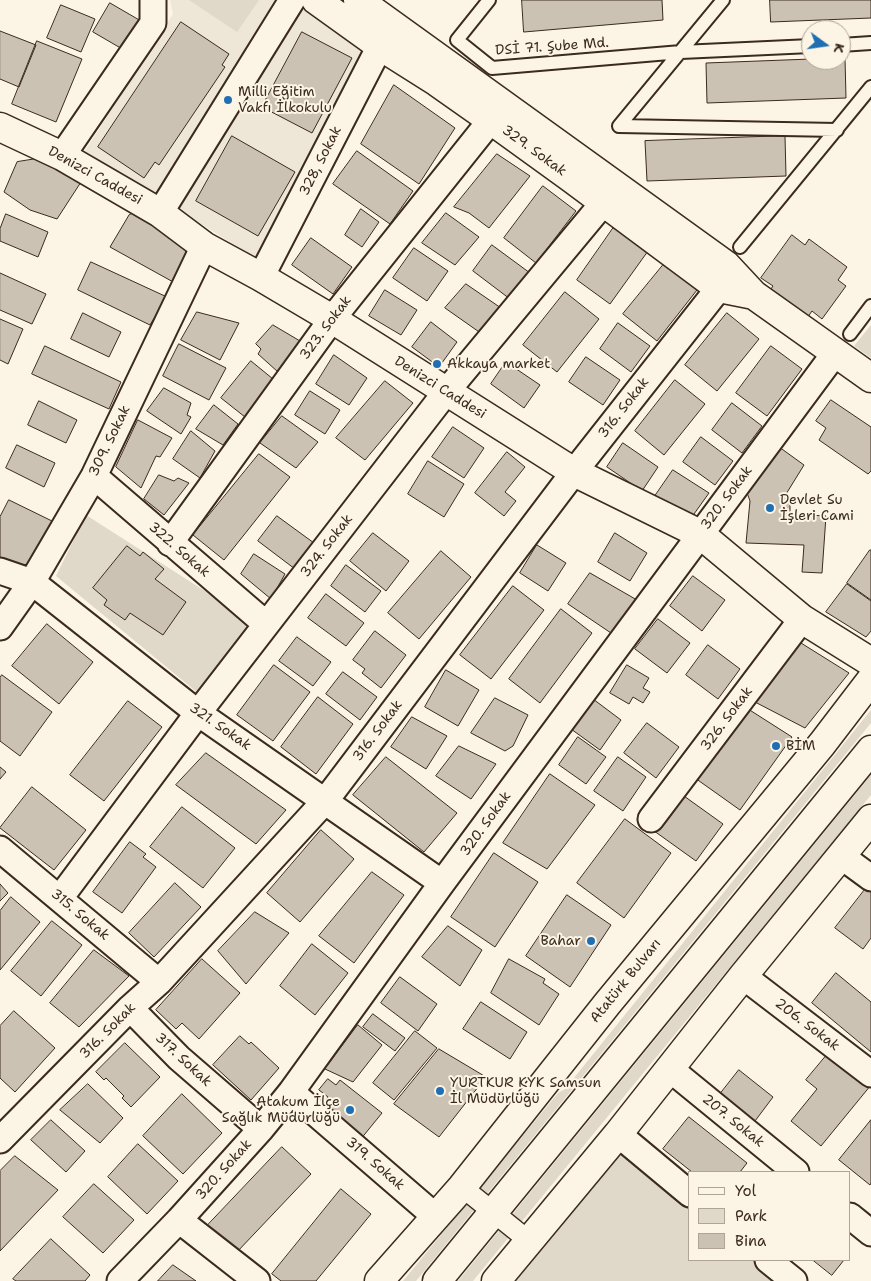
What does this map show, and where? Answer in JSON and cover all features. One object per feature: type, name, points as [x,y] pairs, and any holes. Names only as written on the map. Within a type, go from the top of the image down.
[{"type":"main road","name":"329. Sokak","points":[[316,0],[380,46],[437,82],[491,120],[719,288],[754,295],[842,343],[871,378]]},
{"type":"main road","name":"329. Sokak","points":[[358,0],[726,265],[754,295]]},
{"type":"main road","name":"Denizci Caddesi","points":[[0,127],[62,156],[160,213],[204,246],[262,276],[332,318],[574,472],[700,534],[802,619],[871,662]]},
{"type":"main road","name":"Atatürk Bulvarı","points":[[379,1281],[462,1187],[607,1004],[822,744],[871,680]]},
{"type":"main road","points":[[437,1281],[871,750]]},
{"type":"main road","points":[[496,1281],[618,1134],[871,819]]},
{"type":"street","points":[[62,156],[153,23],[153,0]]},
{"type":"street","points":[[160,213],[292,0]]},
{"type":"street","name":"328, Sokak","points":[[262,276],[380,46]]},
{"type":"street","name":"323. Sokak","points":[[170,542],[332,318],[491,120]]},
{"type":"street","name":"324. Sokak","points":[[60,898],[198,713],[446,392],[604,202]]},
{"type":"street","name":"309. Sokak","points":[[0,627],[32,582],[94,476],[204,246]]},
{"type":"street","name":"316. Sokak","points":[[5,1124],[159,982],[326,800],[574,472],[719,288]]},
{"type":"street","name":"320. Sokak","points":[[120,1281],[179,1220],[261,1129],[291,1092],[442,883],[842,343]]},
{"type":"street","name":"322. Sokak","points":[[94,476],[266,624]]},
{"type":"street","name":"321. Sokak","points":[[0,571],[32,582],[198,713],[326,800],[442,883]]},
{"type":"street","name":"326. Sokak","points":[[651,819],[802,619]]},
{"type":"street","name":"315. Sokak","points":[[0,849],[159,982]]},
{"type":"street","points":[[841,856],[871,878]]},
{"type":"street","name":"206. Sokak","points":[[743,976],[871,1074]]},
{"type":"street","name":"317. Sokak","points":[[130,1008],[179,1058],[261,1129]]},
{"type":"street","name":"207. Sokak","points":[[670,1069],[795,1171]]},
{"type":"street","name":"319. Sokak","points":[[291,1092],[436,1217]]},
{"type":"street","points":[[618,1134],[688,1192]]},
{"type":"street","points":[[462,1187],[529,1241]]},
{"type":"street","points":[[851,1217],[871,1233]]},
{"type":"street","points":[[179,1220],[257,1281]]},
{"type":"street","points":[[769,1261],[794,1281]]},
{"type":"lane","name":"DSİ 71. Şube Md.","points":[[489,0],[457,40],[492,68],[680,52],[801,46]]},
{"type":"lane","points":[[723,0],[619,126],[837,130]]},
{"type":"lane","points":[[851,44],[871,43]]},
{"type":"lane","points":[[740,246],[871,87]]},
{"type":"lane","points":[[842,343],[871,306]]},
{"type":"shaded area","name":"Milli Eğitim Vakfı İlkokulu","points":[[170,0],[292,0],[365,50],[257,259],[85,151],[173,14]]},
{"type":"green space","points":[[189,0],[259,0],[237,32]]},
{"type":"green space","points":[[871,325],[871,358],[854,346]]},
{"type":"green space","points":[[86,515],[244,616],[251,633],[198,693],[56,576]]},
{"type":"green space","points":[[871,710],[871,723],[416,1281],[403,1281],[558,1093],[565,1089]]},
{"type":"green space","points":[[871,775],[871,795],[473,1281],[458,1281]]},
{"type":"green space","points":[[618,1134],[688,1192],[688,1261],[769,1261],[794,1281],[496,1281]]},
{"type":"building","points":[[522,0],[662,0],[663,20],[524,32]]},
{"type":"building","points":[[770,0],[871,0],[871,18],[771,22]]},
{"type":"building","points":[[110,3],[141,21],[124,50],[93,32]]},
{"type":"building","points":[[61,5],[95,19],[81,52],[47,38]]},
{"type":"building","points":[[181,22],[229,54],[222,65],[225,67],[159,165],[155,162],[144,178],[98,147]]},
{"type":"building","points":[[0,31],[36,45],[19,87],[0,79]]},
{"type":"building","points":[[302,32],[352,58],[312,133],[262,107]]},
{"type":"building","points":[[37,41],[82,59],[56,122],[12,104]]},
{"type":"building","points":[[801,59],[801,70],[845,70],[846,98],[707,103],[706,63]]},
{"type":"building","points":[[394,85],[455,128],[419,184],[361,144]]},
{"type":"building","points":[[232,136],[295,172],[258,236],[196,201]]},
{"type":"building","points":[[785,136],[786,176],[647,181],[645,141]]},
{"type":"building","points":[[357,151],[413,191],[390,224],[333,184]]},
{"type":"building","points":[[497,154],[530,176],[489,228],[469,213],[454,207]]},
{"type":"building","points":[[35,159],[67,173],[81,182],[57,219],[30,210],[4,192],[17,162]]},
{"type":"building","points":[[543,186],[576,211],[536,263],[504,238]]},
{"type":"building","points":[[361,209],[379,222],[362,247],[345,235]]},
{"type":"building","points":[[136,212],[183,238],[187,258],[175,283],[110,247],[129,215]]},
{"type":"building","points":[[446,213],[479,237],[455,265],[422,243]]},
{"type":"building","points":[[6,214],[48,232],[38,257],[0,241],[0,229]]},
{"type":"building","points":[[614,227],[648,251],[610,304],[577,280]]},
{"type":"building","points":[[792,235],[805,245],[809,239],[847,267],[838,280],[846,286],[822,319],[812,311],[803,324],[766,296],[773,286],[761,278]]},
{"type":"building","points":[[311,238],[352,267],[333,294],[292,265]]},
{"type":"building","points":[[492,245],[530,273],[510,299],[473,271]]},
{"type":"building","points":[[414,248],[448,271],[427,301],[393,278]]},
{"type":"building","points":[[91,262],[167,297],[150,325],[78,290]]},
{"type":"building","points":[[664,264],[697,290],[657,341],[623,314]]},
{"type":"building","points":[[0,273],[46,294],[32,324],[0,310]]},
{"type":"building","points":[[466,284],[501,308],[482,334],[445,308]]},
{"type":"building","points":[[385,290],[417,310],[401,335],[369,316]]},
{"type":"building","points":[[565,292],[599,319],[557,372],[523,345]]},
{"type":"building","points":[[197,312],[239,323],[220,360],[181,340]]},
{"type":"building","points":[[83,313],[121,332],[109,357],[71,339]]},
{"type":"building","points":[[727,313],[759,339],[717,391],[685,365]]},
{"type":"building","points":[[0,319],[23,329],[8,364],[0,360]]},
{"type":"building","points":[[431,322],[457,342],[439,367],[412,347]]},
{"type":"building","points":[[618,323],[650,346],[631,372],[600,349]]},
{"type":"building","points":[[273,325],[300,341],[278,372],[258,354],[261,349],[256,344]]},
{"type":"building","points":[[179,344],[226,368],[209,400],[163,376]]},
{"type":"building","points":[[45,346],[121,382],[109,409],[32,374]]},
{"type":"building","points":[[771,346],[802,369],[767,416],[736,393]]},
{"type":"building","points":[[334,355],[367,378],[349,405],[316,384]]},
{"type":"building","points":[[586,357],[620,380],[603,405],[569,382]]},
{"type":"building","points":[[251,361],[273,379],[245,417],[221,398]]},
{"type":"building","points":[[506,362],[540,385],[524,408],[491,384]]},
{"type":"building","points":[[675,380],[705,404],[664,455],[635,431]]},
{"type":"building","points":[[385,381],[413,403],[365,460],[336,438]]},
{"type":"building","points":[[164,388],[191,403],[187,415],[191,417],[181,434],[147,411]]},
{"type":"building","points":[[310,391],[340,410],[325,434],[295,415]]},
{"type":"building","points":[[831,400],[871,427],[871,471],[868,474],[819,440],[826,428],[816,421]]},
{"type":"building","points":[[39,401],[77,420],[66,443],[28,425]]},
{"type":"building","points":[[732,403],[762,426],[742,453],[712,430]]},
{"type":"building","points":[[214,405],[238,424],[223,445],[196,429]]},
{"type":"building","points":[[282,416],[318,442],[296,468],[260,443]]},
{"type":"building","points":[[138,420],[172,438],[160,457],[156,456],[141,488],[116,467]]},
{"type":"building","points":[[453,427],[484,448],[464,478],[432,457]]},
{"type":"building","points":[[191,431],[215,451],[200,478],[173,459]]},
{"type":"building","points":[[701,437],[733,461],[715,485],[683,462]]},
{"type":"building","points":[[623,443],[658,467],[642,491],[607,467]]},
{"type":"building","name":"Devlet Su İşleri Cami","points":[[775,444],[804,465],[783,499],[790,499],[790,514],[826,516],[822,573],[802,572],[804,545],[746,543],[750,501],[746,490]]},
{"type":"building","points":[[17,445],[55,463],[44,487],[6,468]]},
{"type":"building","points":[[507,452],[525,467],[505,492],[516,501],[504,516],[475,493]]},
{"type":"building","points":[[259,454],[290,477],[224,560],[193,535]]},
{"type":"building","points":[[428,461],[464,484],[444,517],[408,494]]},
{"type":"building","points":[[673,470],[709,493],[689,521],[653,499]]},
{"type":"building","points":[[159,475],[174,481],[178,478],[189,483],[164,515],[144,499]]},
{"type":"building","points":[[9,500],[52,521],[29,564],[16,566],[0,558],[0,517]]},
{"type":"building","points":[[277,516],[314,543],[295,569],[258,541]]},
{"type":"building","points":[[373,533],[409,561],[386,591],[350,561]]},
{"type":"building","points":[[615,533],[647,553],[630,581],[598,562]]},
{"type":"building","points":[[537,545],[566,563],[548,591],[520,573]]},
{"type":"building","points":[[127,546],[140,556],[143,552],[164,569],[155,579],[186,602],[163,635],[130,613],[125,620],[104,605],[107,600],[93,588]]},
{"type":"building","points":[[871,550],[871,600],[847,583]]},
{"type":"building","points":[[441,551],[471,577],[419,639],[388,613]]},
{"type":"building","points":[[254,554],[285,574],[271,599],[241,574]]},
{"type":"building","points":[[346,565],[381,591],[365,612],[331,586]]},
{"type":"building","points":[[590,573],[637,600],[611,633],[568,604]]},
{"type":"building","points":[[693,576],[725,600],[702,631],[670,606]]},
{"type":"building","points":[[847,584],[871,601],[871,631],[866,637],[826,612]]},
{"type":"building","points":[[513,586],[544,610],[491,679],[460,655]]},
{"type":"building","points":[[326,594],[364,623],[346,646],[308,618]]},
{"type":"building","points":[[561,609],[592,633],[540,703],[509,679]]},
{"type":"building","points":[[658,619],[690,643],[667,673],[635,649]]},
{"type":"building","points":[[47,624],[93,662],[59,704],[12,666]]},
{"type":"building","points":[[375,631],[406,655],[381,688],[362,673],[365,669],[353,660]]},
{"type":"building","points":[[297,637],[331,662],[313,686],[279,661]]},
{"type":"building","points":[[801,643],[849,673],[805,728],[755,702]]},
{"type":"building","points":[[708,645],[740,669],[718,699],[686,675]]},
{"type":"building","points":[[274,665],[310,692],[273,741],[237,715]]},
{"type":"building","points":[[627,665],[649,678],[643,688],[650,692],[643,703],[633,697],[629,704],[610,693]]},
{"type":"building","points":[[446,670],[479,690],[458,726],[425,707]]},
{"type":"building","points":[[343,672],[377,697],[360,720],[326,694]]},
{"type":"building","points":[[2,675],[52,712],[20,756],[0,741],[0,678]]},
{"type":"building","points":[[318,697],[353,724],[316,774],[281,747]]},
{"type":"building","points":[[495,698],[528,715],[513,746],[505,751],[471,733]]},
{"type":"building","points":[[593,699],[621,720],[600,750],[571,729]]},
{"type":"building","points":[[128,701],[162,727],[104,801],[70,775]]},
{"type":"building","points":[[745,707],[792,737],[740,810],[695,778]]},
{"type":"building","points":[[412,717],[447,736],[426,769],[391,747]]},
{"type":"building","points":[[647,723],[679,747],[656,778],[624,753]]},
{"type":"building","points":[[578,737],[606,757],[586,784],[559,765]]},
{"type":"building","points":[[459,746],[496,764],[471,799],[436,776]]},
{"type":"building","points":[[206,753],[286,810],[256,844],[176,785]]},
{"type":"building","points":[[386,757],[457,813],[424,852],[353,795]]},
{"type":"building","points":[[618,757],[646,777],[623,811],[594,791]]},
{"type":"building","points":[[0,767],[6,772],[0,779]]},
{"type":"building","points":[[550,774],[595,805],[547,869],[503,843]]},
{"type":"building","points":[[32,787],[86,830],[54,870],[0,828]]},
{"type":"building","points":[[677,791],[723,824],[696,861],[650,828]]},
{"type":"building","points":[[182,807],[235,848],[203,888],[150,847]]},
{"type":"building","points":[[625,819],[671,853],[624,918],[577,883]]},
{"type":"building","points":[[321,830],[354,859],[300,922],[267,893]]},
{"type":"building","points":[[130,842],[146,854],[143,857],[156,867],[122,913],[93,892]]},
{"type":"building","points":[[494,853],[538,882],[495,947],[451,917]]},
{"type":"building","points":[[372,872],[404,895],[354,963],[319,936]]},
{"type":"building","points":[[175,883],[201,907],[154,957],[129,933]]},
{"type":"building","points":[[0,884],[8,893],[0,901]]},
{"type":"building","points":[[867,887],[871,890],[871,938],[863,949],[835,928]]},
{"type":"building","points":[[567,895],[611,925],[570,987],[526,956]]},
{"type":"building","points":[[11,897],[40,922],[0,970],[0,911]]},
{"type":"building","points":[[255,912],[289,933],[246,984],[218,951]]},
{"type":"building","points":[[52,921],[82,945],[41,996],[11,971]]},
{"type":"building","points":[[448,926],[482,950],[460,986],[422,957]]},
{"type":"building","points":[[312,944],[348,973],[315,1015],[280,986]]},
{"type":"building","points":[[94,950],[129,976],[79,1027],[50,1003]]},
{"type":"building","points":[[202,959],[240,993],[199,1039],[182,1023],[176,1029],[156,1010]]},
{"type":"building","points":[[509,959],[545,979],[543,983],[559,994],[539,1025],[491,993]]},
{"type":"building","points":[[836,973],[871,1002],[871,1052],[812,1003]]},
{"type":"building","points":[[400,977],[437,1004],[418,1031],[381,1003]]},
{"type":"building","points":[[481,1002],[527,1032],[510,1059],[463,1029]]},
{"type":"building","points":[[14,1011],[55,1048],[15,1092],[0,1078],[0,1026]]},
{"type":"building","points":[[373,1014],[405,1038],[395,1051],[363,1027]]},
{"type":"building","points":[[358,1025],[382,1045],[353,1082],[325,1069]]},
{"type":"building","points":[[415,1031],[437,1048],[394,1100],[373,1083]]},
{"type":"building","points":[[240,1036],[249,1044],[251,1042],[279,1068],[251,1100],[213,1065]]},
{"type":"building","points":[[125,1043],[160,1077],[131,1107],[122,1098],[124,1096],[106,1078],[104,1080],[96,1072]]},
{"type":"building","name":"YURTKUR KYK Samsun İl Müdürlüğü","points":[[439,1049],[486,1077],[439,1137],[394,1104]]},
{"type":"building","points":[[831,1050],[871,1085],[821,1146],[791,1121],[817,1089],[806,1080]]},
{"type":"building","points":[[739,1070],[773,1097],[752,1125],[717,1098]]},
{"type":"building","name":"Atakum İlçe Sağlık Müdürlüğü","points":[[328,1079],[336,1085],[340,1080],[382,1113],[360,1140],[319,1108],[328,1097],[319,1090]]},
{"type":"building","points":[[88,1084],[123,1118],[100,1143],[60,1110]]},
{"type":"building","points":[[182,1094],[222,1133],[183,1174],[143,1136]]},
{"type":"building","points":[[689,1117],[747,1163],[741,1171],[691,1171],[663,1149]]},
{"type":"building","points":[[51,1120],[85,1151],[66,1172],[31,1140]]},
{"type":"building","points":[[871,1120],[871,1183],[870,1185],[839,1160]]},
{"type":"building","points":[[138,1144],[178,1181],[147,1214],[108,1177]]},
{"type":"building","points":[[282,1147],[311,1174],[236,1253],[207,1226]]},
{"type":"building","points":[[15,1156],[58,1190],[0,1251],[0,1171]]},
{"type":"building","points":[[94,1184],[134,1220],[103,1253],[63,1217]]},
{"type":"building","points":[[341,1189],[371,1214],[316,1281],[281,1281],[272,1274]]},
{"type":"building","points":[[51,1239],[90,1275],[85,1281],[16,1281],[13,1279]]},
{"type":"building","points":[[814,1261],[843,1261],[832,1275]]},
{"type":"building","points":[[173,1265],[196,1281],[158,1281]]},
{"type":"place","name":"Milli Eğitim Vakfı İlkokulu","points":[[228,100]]},
{"type":"place","name":"Akkaya market","points":[[437,364]]},
{"type":"place","name":"Devlet Su İşleri Cami","points":[[770,508]]},
{"type":"place","name":"BİM","points":[[776,746]]},
{"type":"place","name":"Bahar","points":[[591,941]]},
{"type":"place","name":"YURTKUR KYK Samsun İl Müdürlüğü","points":[[440,1091]]},
{"type":"place","name":"Atakum İlçe Sağlık Müdürlüğü","points":[[350,1110]]}]
